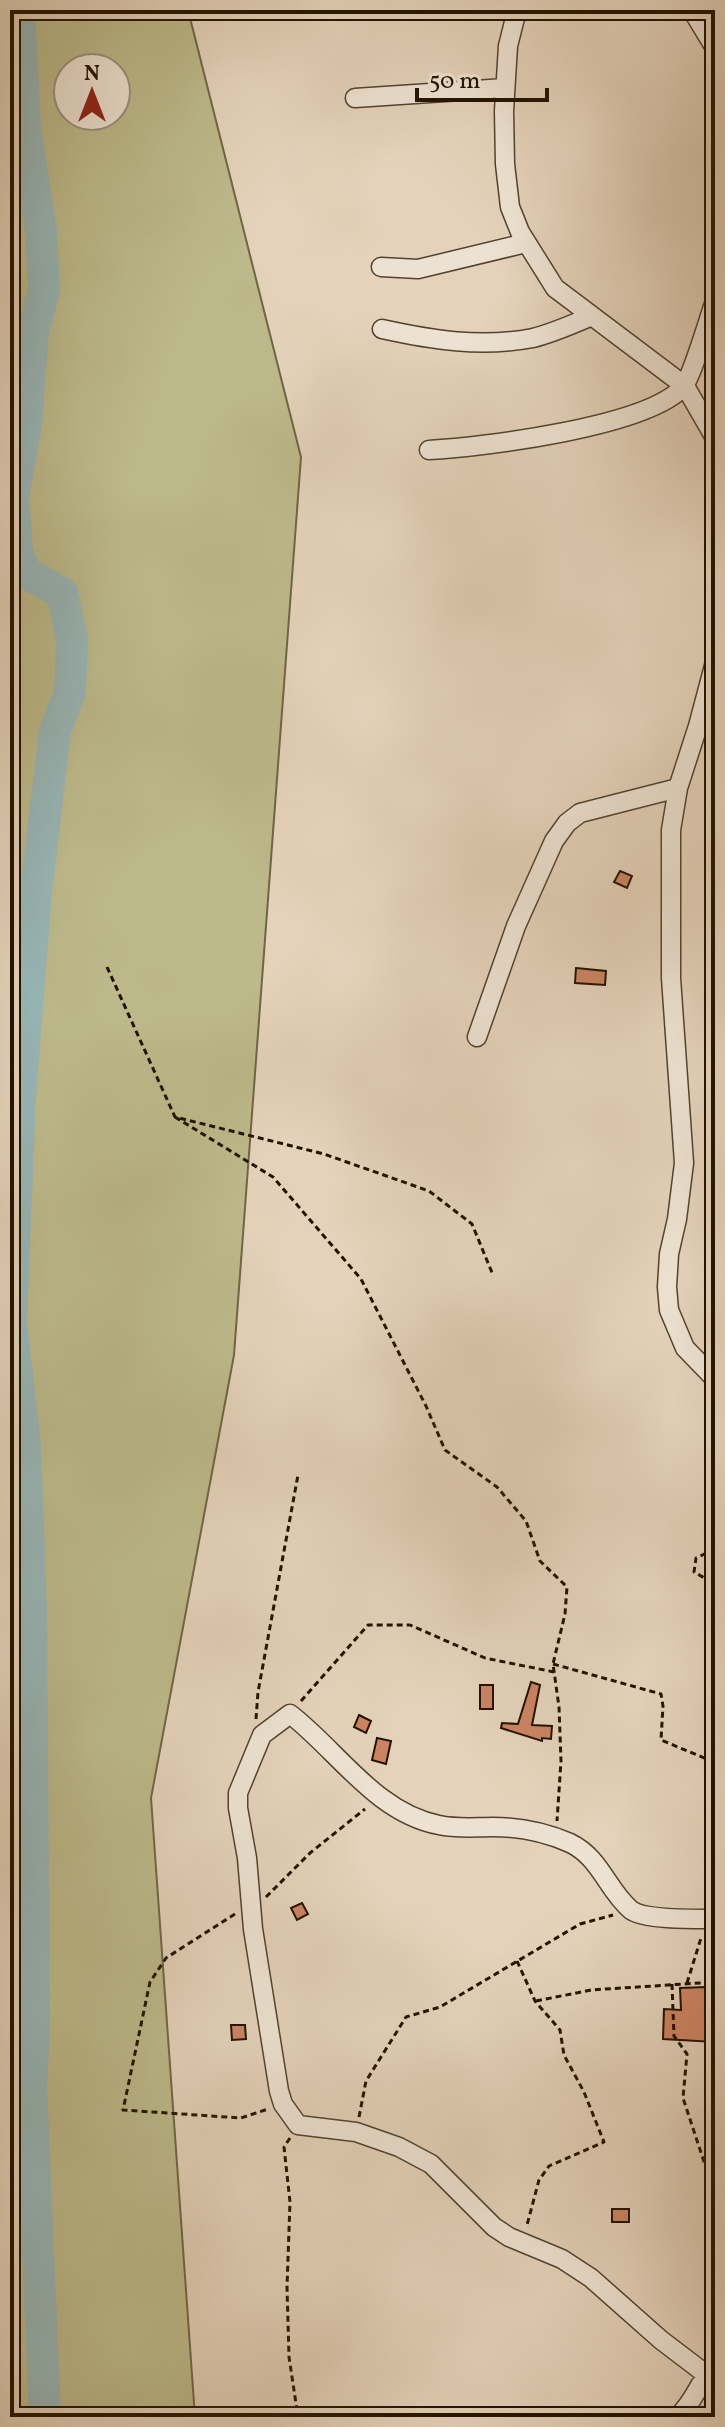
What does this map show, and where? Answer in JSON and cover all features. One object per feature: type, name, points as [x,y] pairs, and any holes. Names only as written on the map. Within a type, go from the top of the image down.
[{"type":"street","points":[[517,10],[508,46],[505,164],[510,207],[526,243],[555,288],[685,386],[715,438]]},
{"type":"street","points":[[692,10],[715,48]]},
{"type":"street","points":[[355,98],[505,88]]},
{"type":"street","points":[[381,267],[418,269],[526,243]]},
{"type":"street","points":[[429,450],[473,448],[561,433],[664,402],[685,386],[715,301]]},
{"type":"street","points":[[382,329],[433,340],[466,343],[507,341],[552,332],[592,316]]},
{"type":"street","points":[[715,662],[678,788],[671,830],[671,978],[684,1163],[669,1254],[667,1287],[669,1310],[685,1348],[715,1379]]},
{"type":"street","points":[[477,1037],[516,926],[554,841],[567,823],[580,813],[678,788]]},
{"type":"street","points":[[677,2417],[684,2411],[694,2392],[711,2377],[661,2340],[591,2278],[562,2259],[494,2227],[431,2164],[399,2147],[356,2132],[298,2125],[283,2104],[250,1905],[238,1793],[262,1735],[290,1714],[378,1797],[437,1825],[512,1828],[556,1837],[580,1848],[595,1862],[632,1910],[644,1915],[711,1919]]},
{"type":"path","points":[[10,792],[18,799]]},
{"type":"path","points":[[107,967],[175,1117],[273,1177],[361,1279],[445,1450],[497,1487],[526,1521],[540,1561],[567,1587],[565,1614],[553,1664],[559,1707],[561,1761],[556,1837]]},
{"type":"path","points":[[175,1117],[324,1154],[429,1191],[472,1224],[493,1275]]},
{"type":"path","points":[[262,1735],[255,1726],[258,1692],[298,1475]]},
{"type":"path","points":[[715,1549],[696,1558],[694,1572],[715,1584]]},
{"type":"path","points":[[290,1714],[368,1625],[410,1625],[485,1658],[554,1672]]},
{"type":"path","points":[[553,1664],[661,1694],[661,1740],[714,1762]]},
{"type":"path","points":[[715,1742],[715,1829]]},
{"type":"path","points":[[283,2104],[241,2118],[123,2110],[150,1982],[166,1958],[270,1895],[310,1853],[378,1797]]},
{"type":"path","points":[[356,2132],[366,2081],[406,2017],[440,2007],[580,1924],[632,1910]]},
{"type":"path","points":[[687,1983],[711,1919]]},
{"type":"path","points":[[517,1961],[535,2001],[560,2030],[564,2055],[584,2092],[604,2142],[549,2166],[539,2180],[523,2242]]},
{"type":"path","points":[[535,2001],[591,1990],[715,1982]]},
{"type":"path","points":[[672,1984],[674,2036],[687,2054],[683,2098],[715,2195]]},
{"type":"path","points":[[298,2125],[284,2147],[290,2202],[287,2287],[289,2357],[298,2417]]},
{"type":"shaded area","points":[[10,10],[188,10],[301,457],[234,1355],[151,1798],[195,2417],[10,2417]]},
{"type":"building","points":[[620,871],[632,876],[627,888],[614,882]]},
{"type":"building","points":[[576,968],[606,971],[605,985],[575,983]]},
{"type":"building","points":[[531,1682],[540,1685],[532,1725],[552,1726],[551,1739],[542,1738],[542,1741],[501,1728],[502,1723],[518,1724]]},
{"type":"building","points":[[480,1685],[493,1685],[493,1709],[480,1709]]},
{"type":"building","points":[[359,1715],[371,1721],[366,1733],[354,1727]]},
{"type":"building","points":[[377,1738],[391,1741],[386,1764],[372,1760]]},
{"type":"building","points":[[302,1903],[308,1914],[297,1920],[291,1908]]},
{"type":"building","points":[[705,1987],[705,1993],[715,1992],[715,2042],[663,2039],[664,2009],[681,2010],[680,1988]]},
{"type":"building","points":[[231,2025],[245,2025],[246,2039],[232,2040]]},
{"type":"building","points":[[612,2209],[629,2209],[629,2222],[612,2222]]},
{"type":"waterway","points":[[19,10],[25,127],[41,233],[44,290],[33,331],[26,425],[13,496],[17,552],[26,573],[62,593],[72,639],[70,691],[55,731],[36,891],[20,1096],[11,1322],[25,1446],[31,1609],[34,2024],[31,2087],[45,2417]]}]
